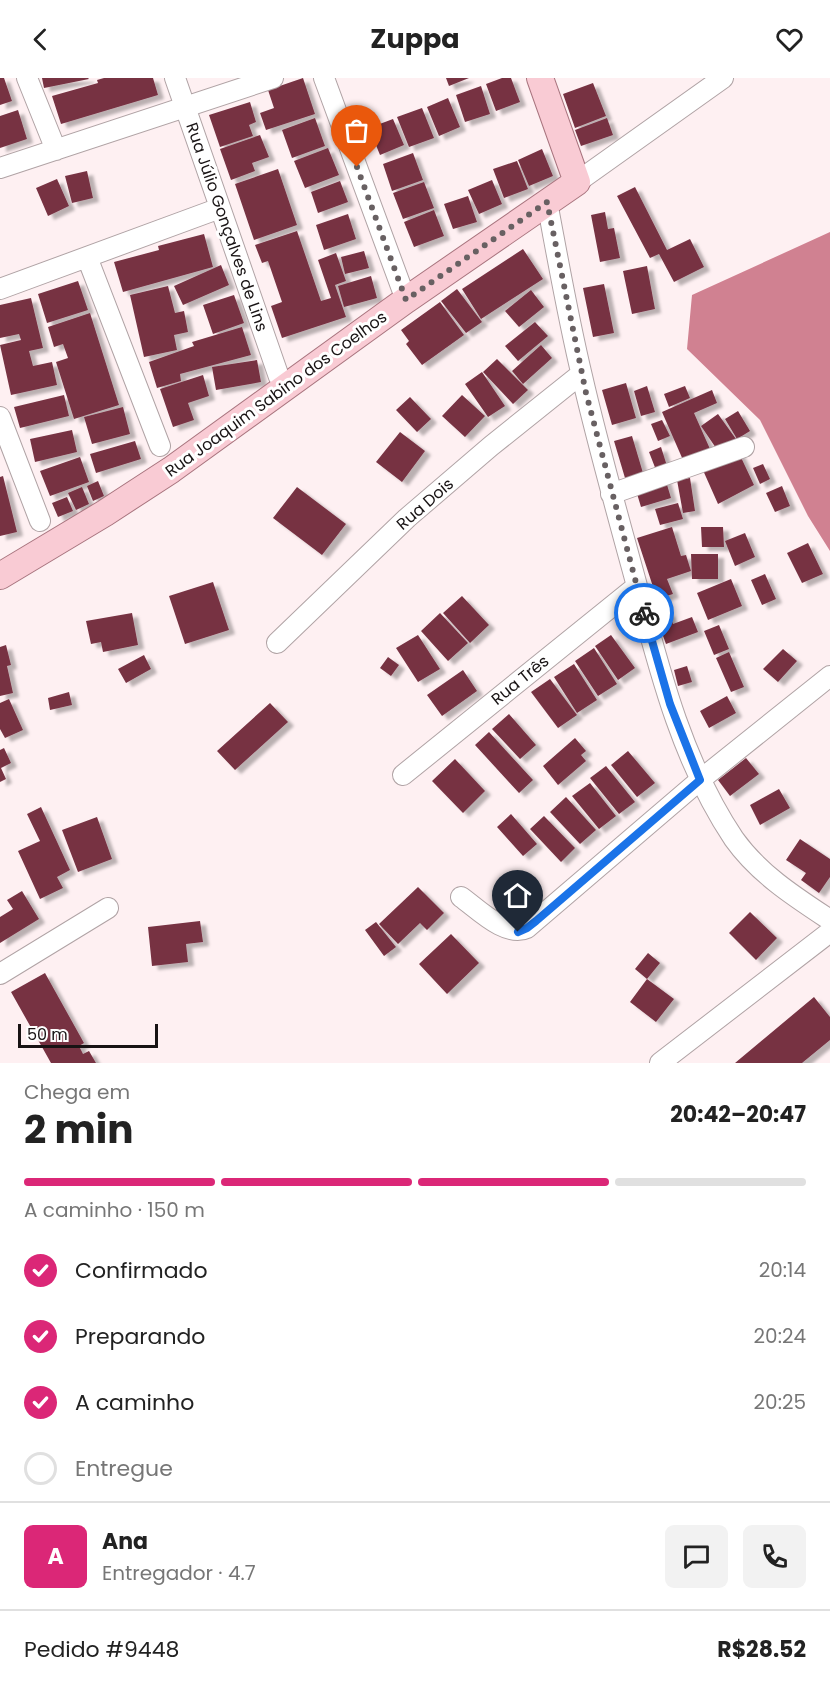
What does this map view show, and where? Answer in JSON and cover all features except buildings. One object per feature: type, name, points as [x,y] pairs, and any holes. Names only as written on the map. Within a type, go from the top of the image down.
[{"type":"main road","points":[[540,78],[577,182]]},
{"type":"main road","name":"Rua Joaquim Sabino dos Coelhos","points":[[0,576],[171,470],[406,300],[577,182]]},
{"type":"street","points":[[27,78],[56,150]]},
{"type":"street","name":"Rua Júlio Gonçalves de Lins","points":[[174,78],[279,377]]},
{"type":"street","points":[[0,168],[273,78]]},
{"type":"street","points":[[324,78],[406,300]]},
{"type":"street","name":"Rua Joaquim Sabino dos Coelhos","points":[[577,182],[723,78]]},
{"type":"street","points":[[547,202],[581,374],[611,494],[657,664],[700,780],[734,839],[754,863],[770,878],[830,920]]},
{"type":"street","points":[[0,290],[220,208]]},
{"type":"street","points":[[87,257],[160,446]]},
{"type":"street","name":"Rua Dois","points":[[277,643],[407,518],[491,446],[581,374]]},
{"type":"street","points":[[0,417],[40,521]]},
{"type":"street","points":[[611,494],[744,447]]},
{"type":"street","name":"Rua Três","points":[[403,775],[637,586]]},
{"type":"street","points":[[461,897],[508,930],[516,932],[523,930],[700,780],[830,676]]},
{"type":"street","points":[[0,974],[108,908]]},
{"type":"street","points":[[660,1063],[830,932]]},
{"type":"shaded area","points":[[830,232],[830,551],[808,516],[760,420],[687,349],[692,295]]},
{"type":"way so far","points":[[357,167],[406,300],[547,202],[581,374],[644,613]]},
{"type":"route","points":[[518,932],[536,921],[700,780],[670,704],[644,613]]}]
